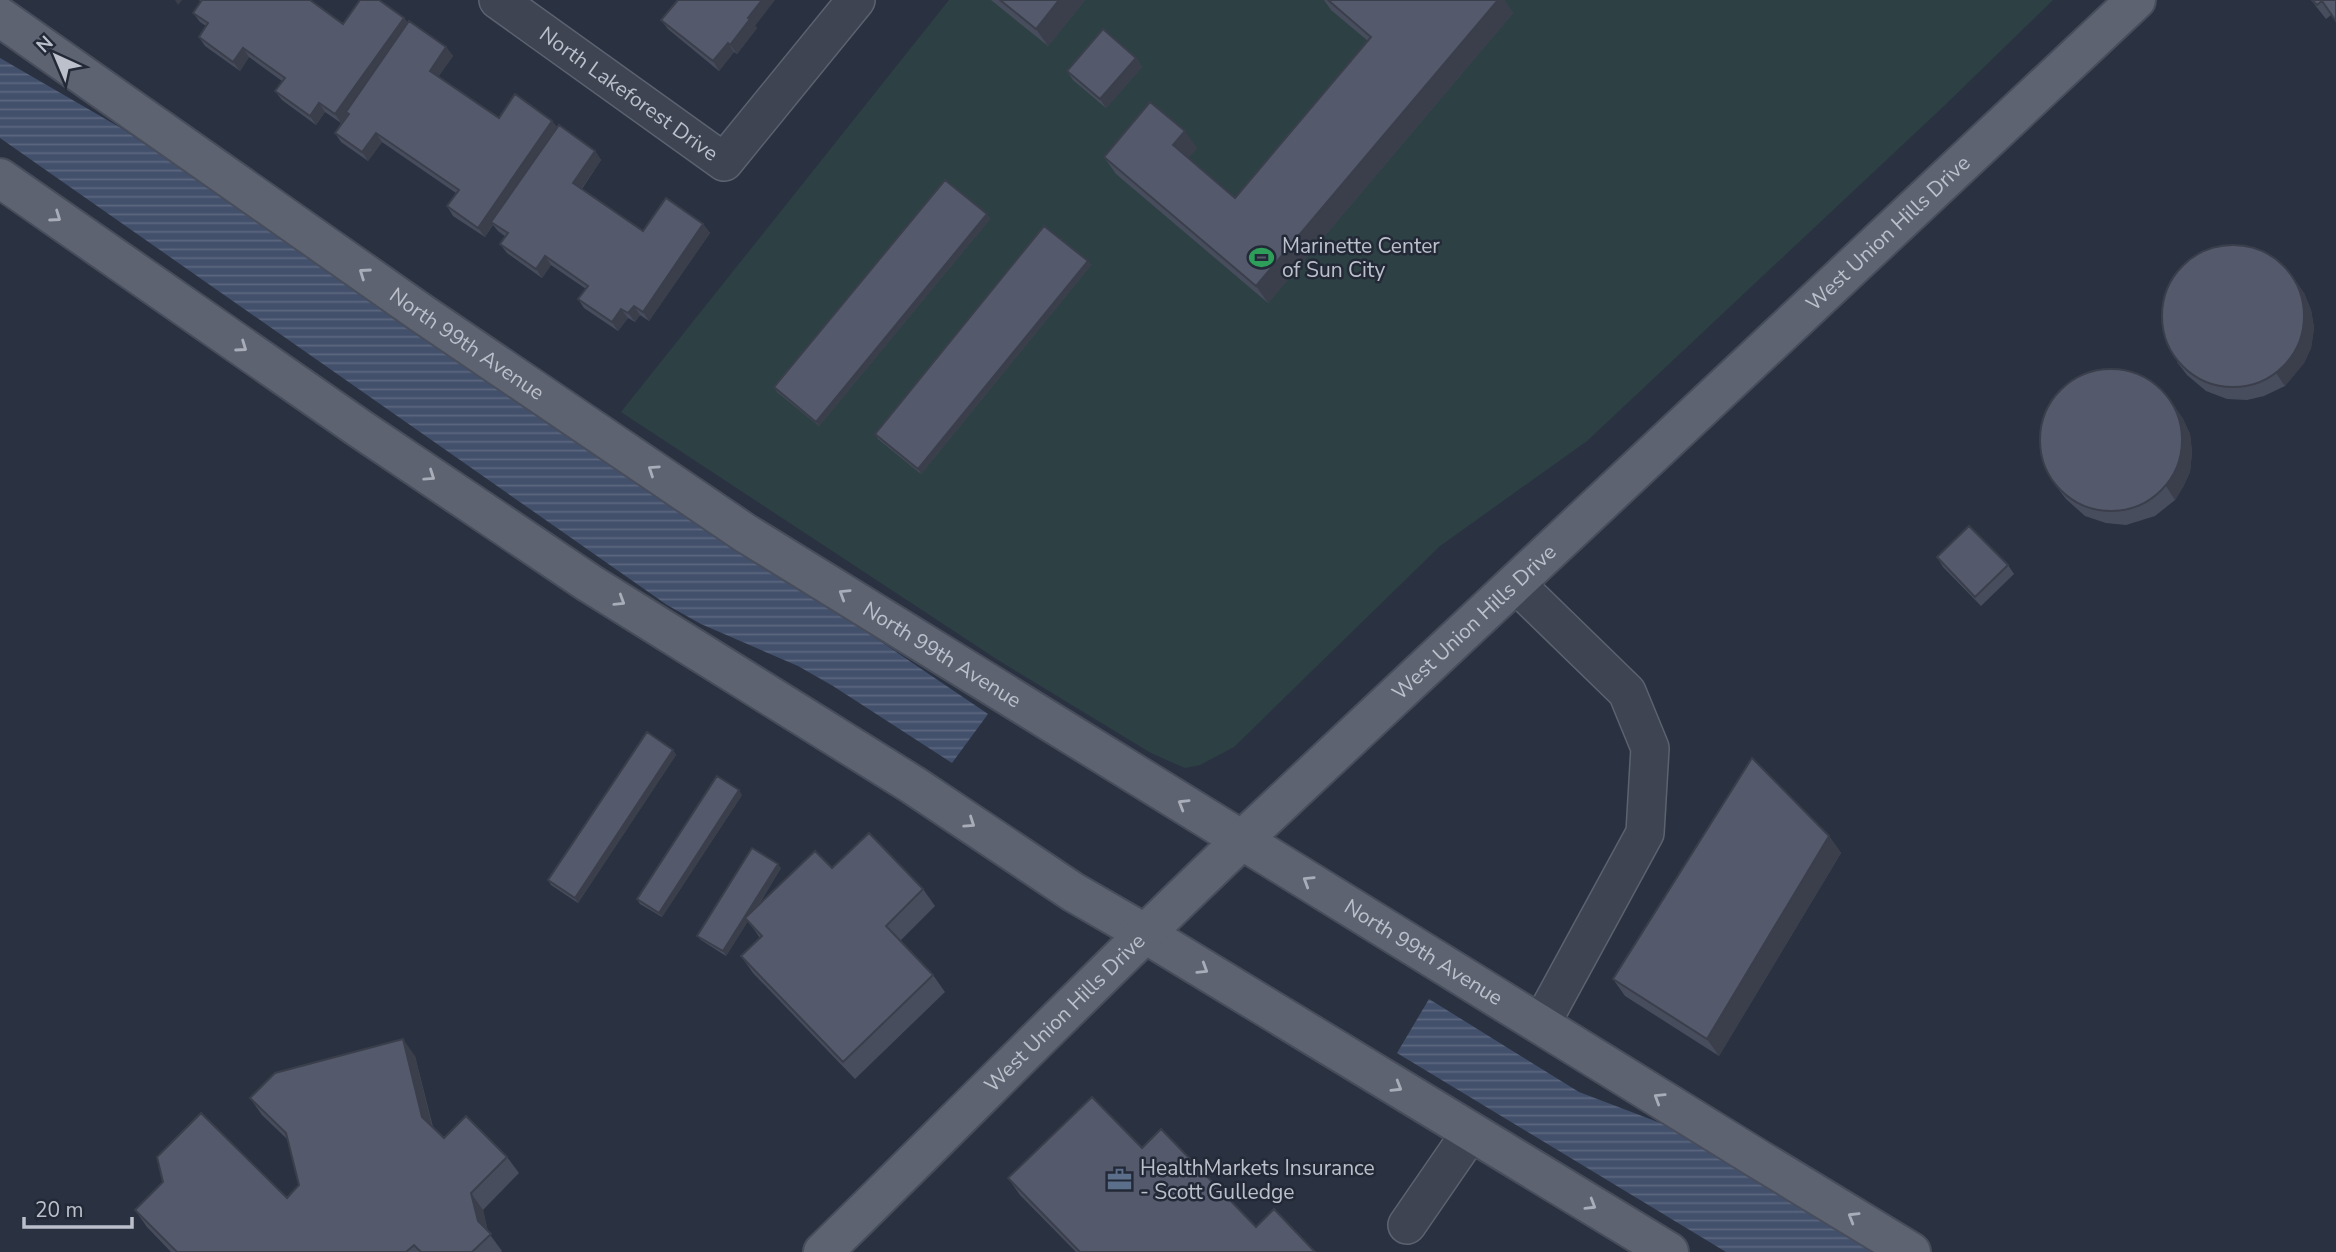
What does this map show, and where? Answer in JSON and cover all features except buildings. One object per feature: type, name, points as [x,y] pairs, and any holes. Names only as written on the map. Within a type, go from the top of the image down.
[{"type":"main road","name":"West Union Hills Drive","points":[[823,1252],[1144,933],[2136,0]]},
{"type":"main road","name":"North 99th Avenue","points":[[0,17],[421,313],[745,533],[1911,1252]]},
{"type":"main road","points":[[0,178],[359,428],[589,583],[913,785],[1073,892],[1670,1252]]},
{"type":"street","name":"North Lakeforest Drive","points":[[498,0],[724,162],[856,0]]},
{"type":"street","points":[[1516,584],[1627,692],[1650,748],[1645,833],[1541,1024]]},
{"type":"street","points":[[1407,1225],[1471,1132]]},
{"type":"green space","name":"Marinette Center of Sun City","points":[[949,0],[2053,0],[1587,441],[1440,546],[1234,747],[1200,765],[1185,768],[1151,753],[998,660],[621,412]]},
{"type":"water","points":[[0,58],[121,128],[988,714],[952,763],[798,666],[701,624],[667,605],[0,138]]},
{"type":"water","points":[[1429,999],[1579,1092],[1692,1135],[1885,1252],[1726,1252],[1397,1053]]},
{"type":"place","name":"Marinette Center of Sun City","points":[[1262,258]]},
{"type":"place","name":"HealthMarkets Insurance - Scott Gulledge","points":[[1120,1180]]}]
